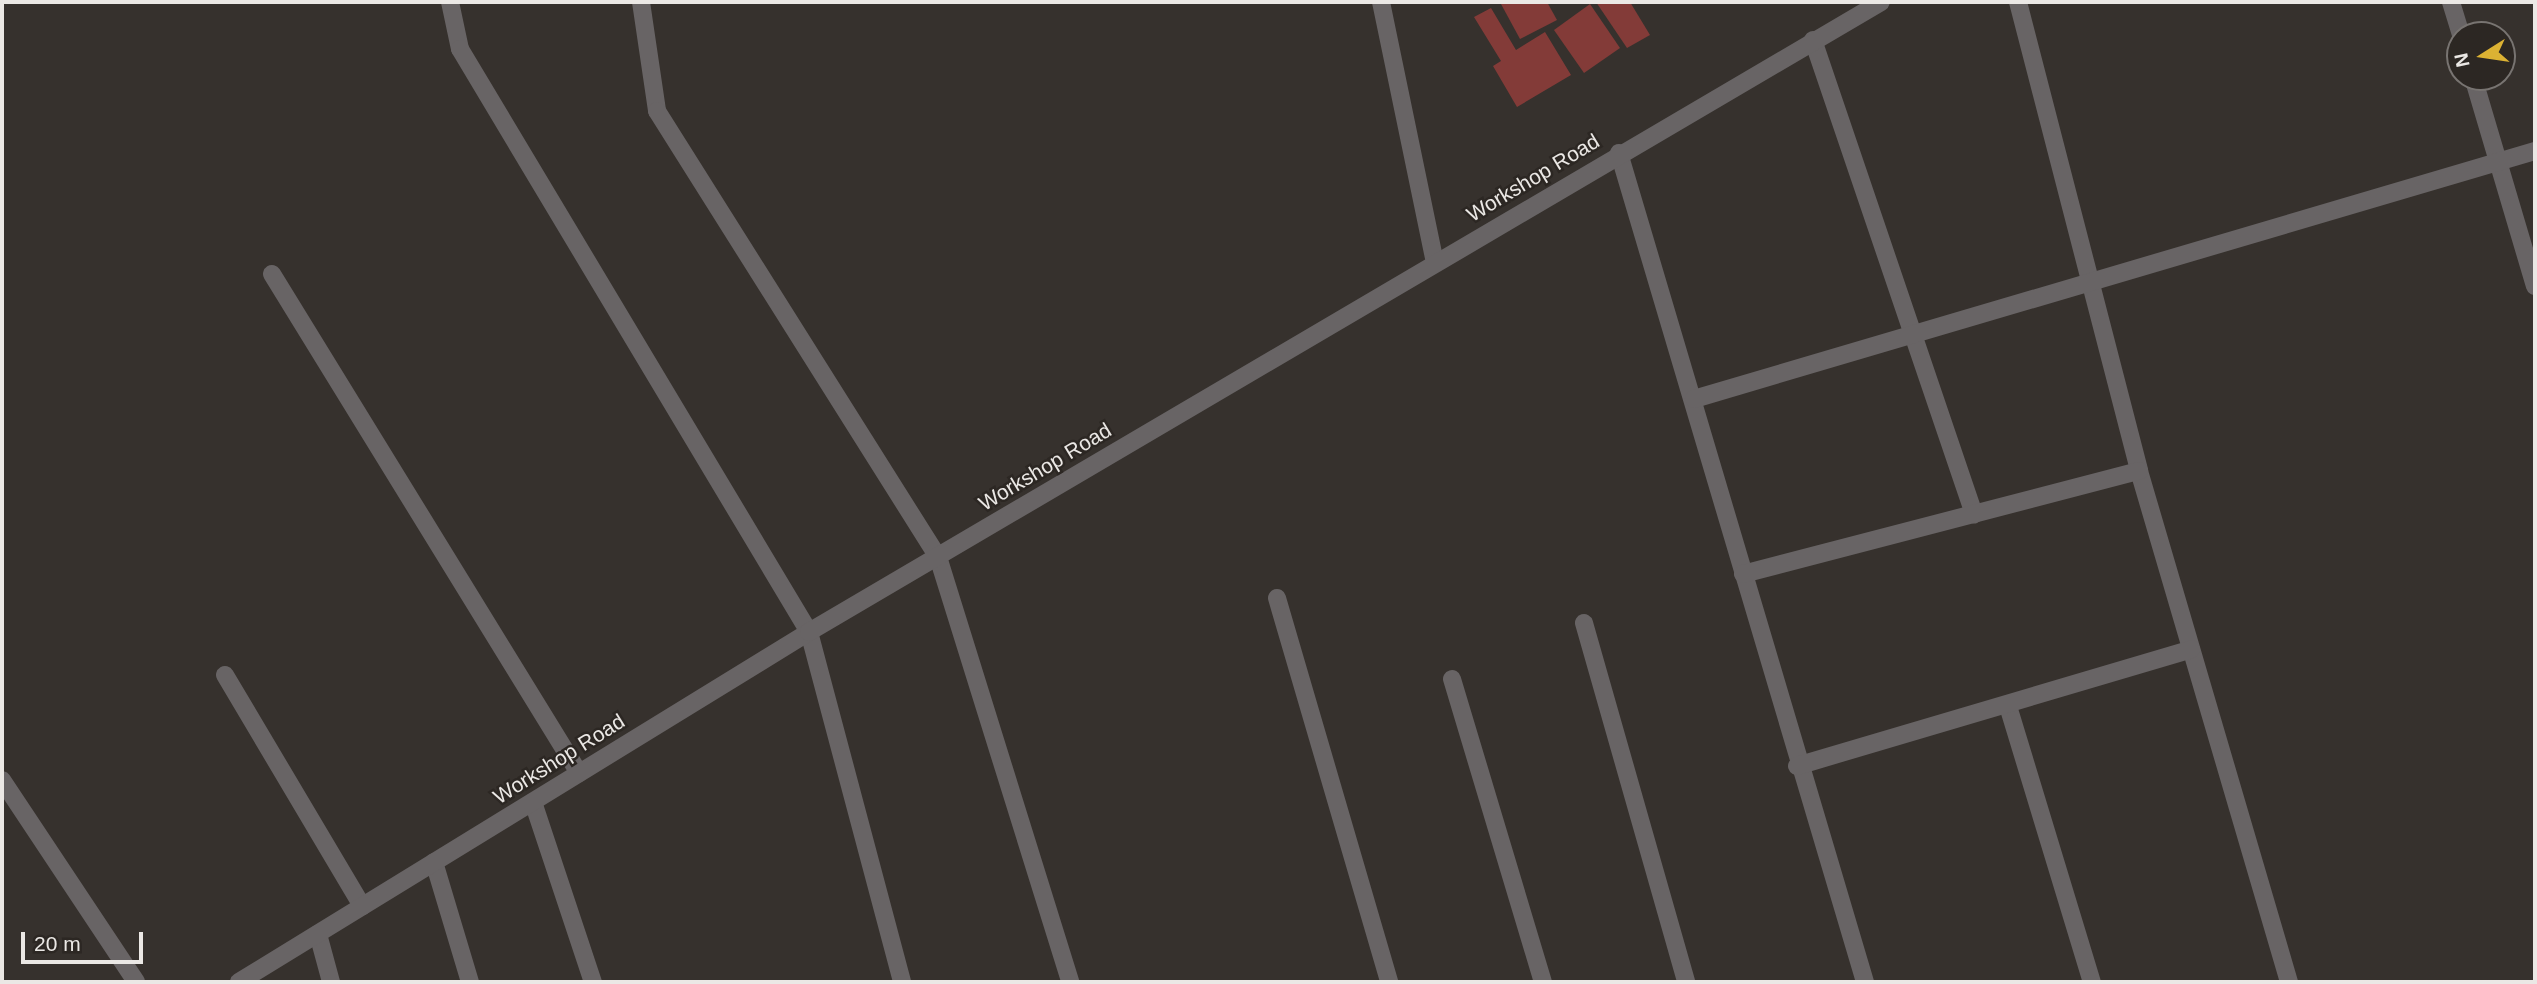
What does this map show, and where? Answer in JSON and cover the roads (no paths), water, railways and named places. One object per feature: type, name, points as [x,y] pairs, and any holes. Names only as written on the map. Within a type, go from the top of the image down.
[{"type":"street","points":[[450,2],[460,49],[809,632],[902,982]]},
{"type":"street","points":[[641,2],[657,111],[938,557],[1070,982]]},
{"type":"street","points":[[1381,2],[1435,262]]},
{"type":"street","name":"Workshop Road","points":[[239,982],[809,632],[1619,153],[1881,2]]},
{"type":"street","points":[[2018,2],[2139,471],[2289,982]]},
{"type":"street","points":[[2451,2],[2456,21]]},
{"type":"street","points":[[1813,40],[1974,514]]},
{"type":"street","points":[[2477,91],[2535,286]]},
{"type":"street","points":[[1694,399],[2535,151]]},
{"type":"street","points":[[1619,153],[1694,399],[1797,766],[1865,982]]},
{"type":"street","points":[[272,274],[579,773]]},
{"type":"street","points":[[1743,574],[2139,471]]},
{"type":"street","points":[[1277,598],[1389,982]]},
{"type":"street","points":[[1584,624],[1686,982]]},
{"type":"street","points":[[1797,766],[2008,706],[2191,649]]},
{"type":"street","points":[[225,675],[362,906]]},
{"type":"street","points":[[1452,680],[1543,982]]},
{"type":"street","points":[[2008,706],[2092,982]]},
{"type":"street","points":[[2,780],[136,982]]},
{"type":"street","points":[[533,802],[593,982]]},
{"type":"street","points":[[434,862],[470,982]]},
{"type":"street","points":[[318,934],[331,982]]}]
